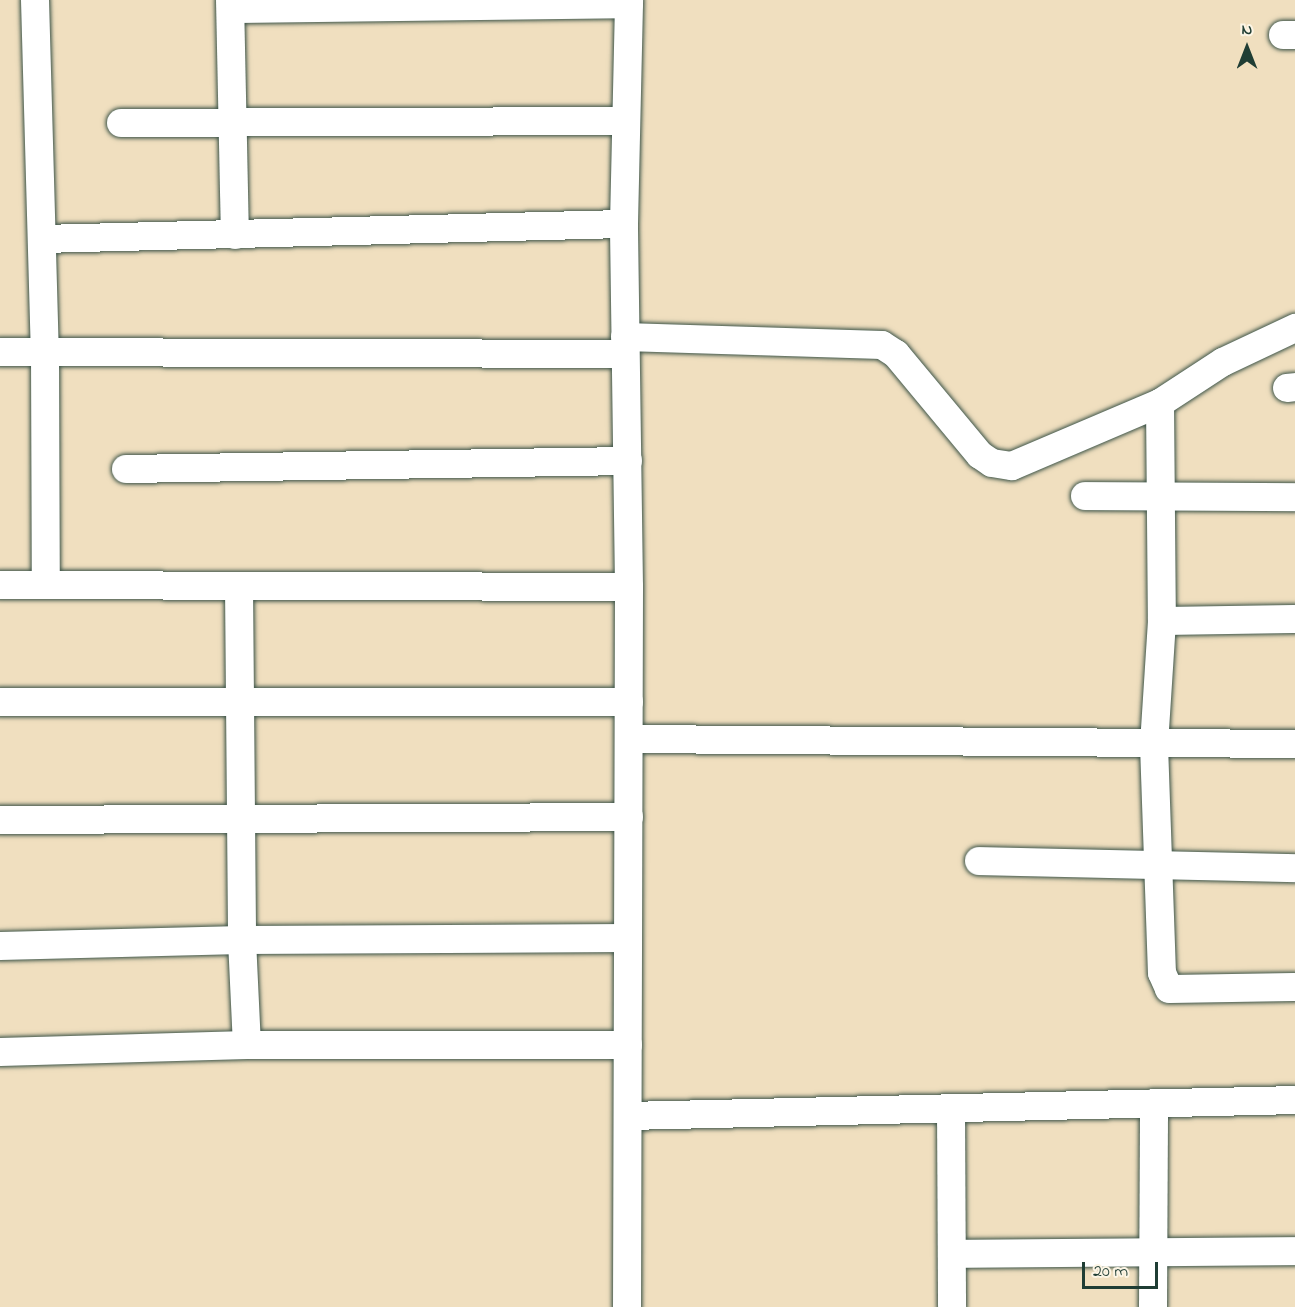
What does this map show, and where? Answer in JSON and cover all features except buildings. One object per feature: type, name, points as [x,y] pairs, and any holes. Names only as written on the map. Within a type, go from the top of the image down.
[{"type":"street","points":[[35,0],[45,352],[46,585]]},
{"type":"street","points":[[236,235],[230,5],[629,2],[624,224],[629,586],[627,1307]]},
{"type":"street","points":[[121,123],[625,121]]},
{"type":"street","points":[[42,239],[624,224]]},
{"type":"street","points":[[0,352],[625,345],[882,345],[896,354],[980,455],[992,463],[1012,466],[1160,402],[1223,362],[1295,328]]},
{"type":"street","points":[[1160,402],[1162,621],[1154,745],[1156,865],[1162,973],[1169,989],[1295,987]]},
{"type":"street","points":[[126,469],[627,461]]},
{"type":"street","points":[[1085,496],[1295,497]]},
{"type":"street","points":[[0,585],[629,586]]},
{"type":"street","points":[[239,586],[243,819],[242,940],[247,1045]]},
{"type":"street","points":[[1162,621],[1295,619]]},
{"type":"street","points":[[0,702],[629,702]]},
{"type":"street","points":[[629,739],[1154,745],[1295,744]]},
{"type":"street","points":[[0,820],[629,817]]},
{"type":"street","points":[[979,861],[1295,868]]},
{"type":"street","points":[[0,946],[242,940],[628,938]]},
{"type":"street","points":[[0,1052],[247,1045],[628,1045]]},
{"type":"street","points":[[628,1116],[1295,1100]]},
{"type":"street","points":[[1153,1307],[1154,1103]]},
{"type":"street","points":[[951,1108],[952,1307]]},
{"type":"street","points":[[951,1254],[1295,1251]]}]
